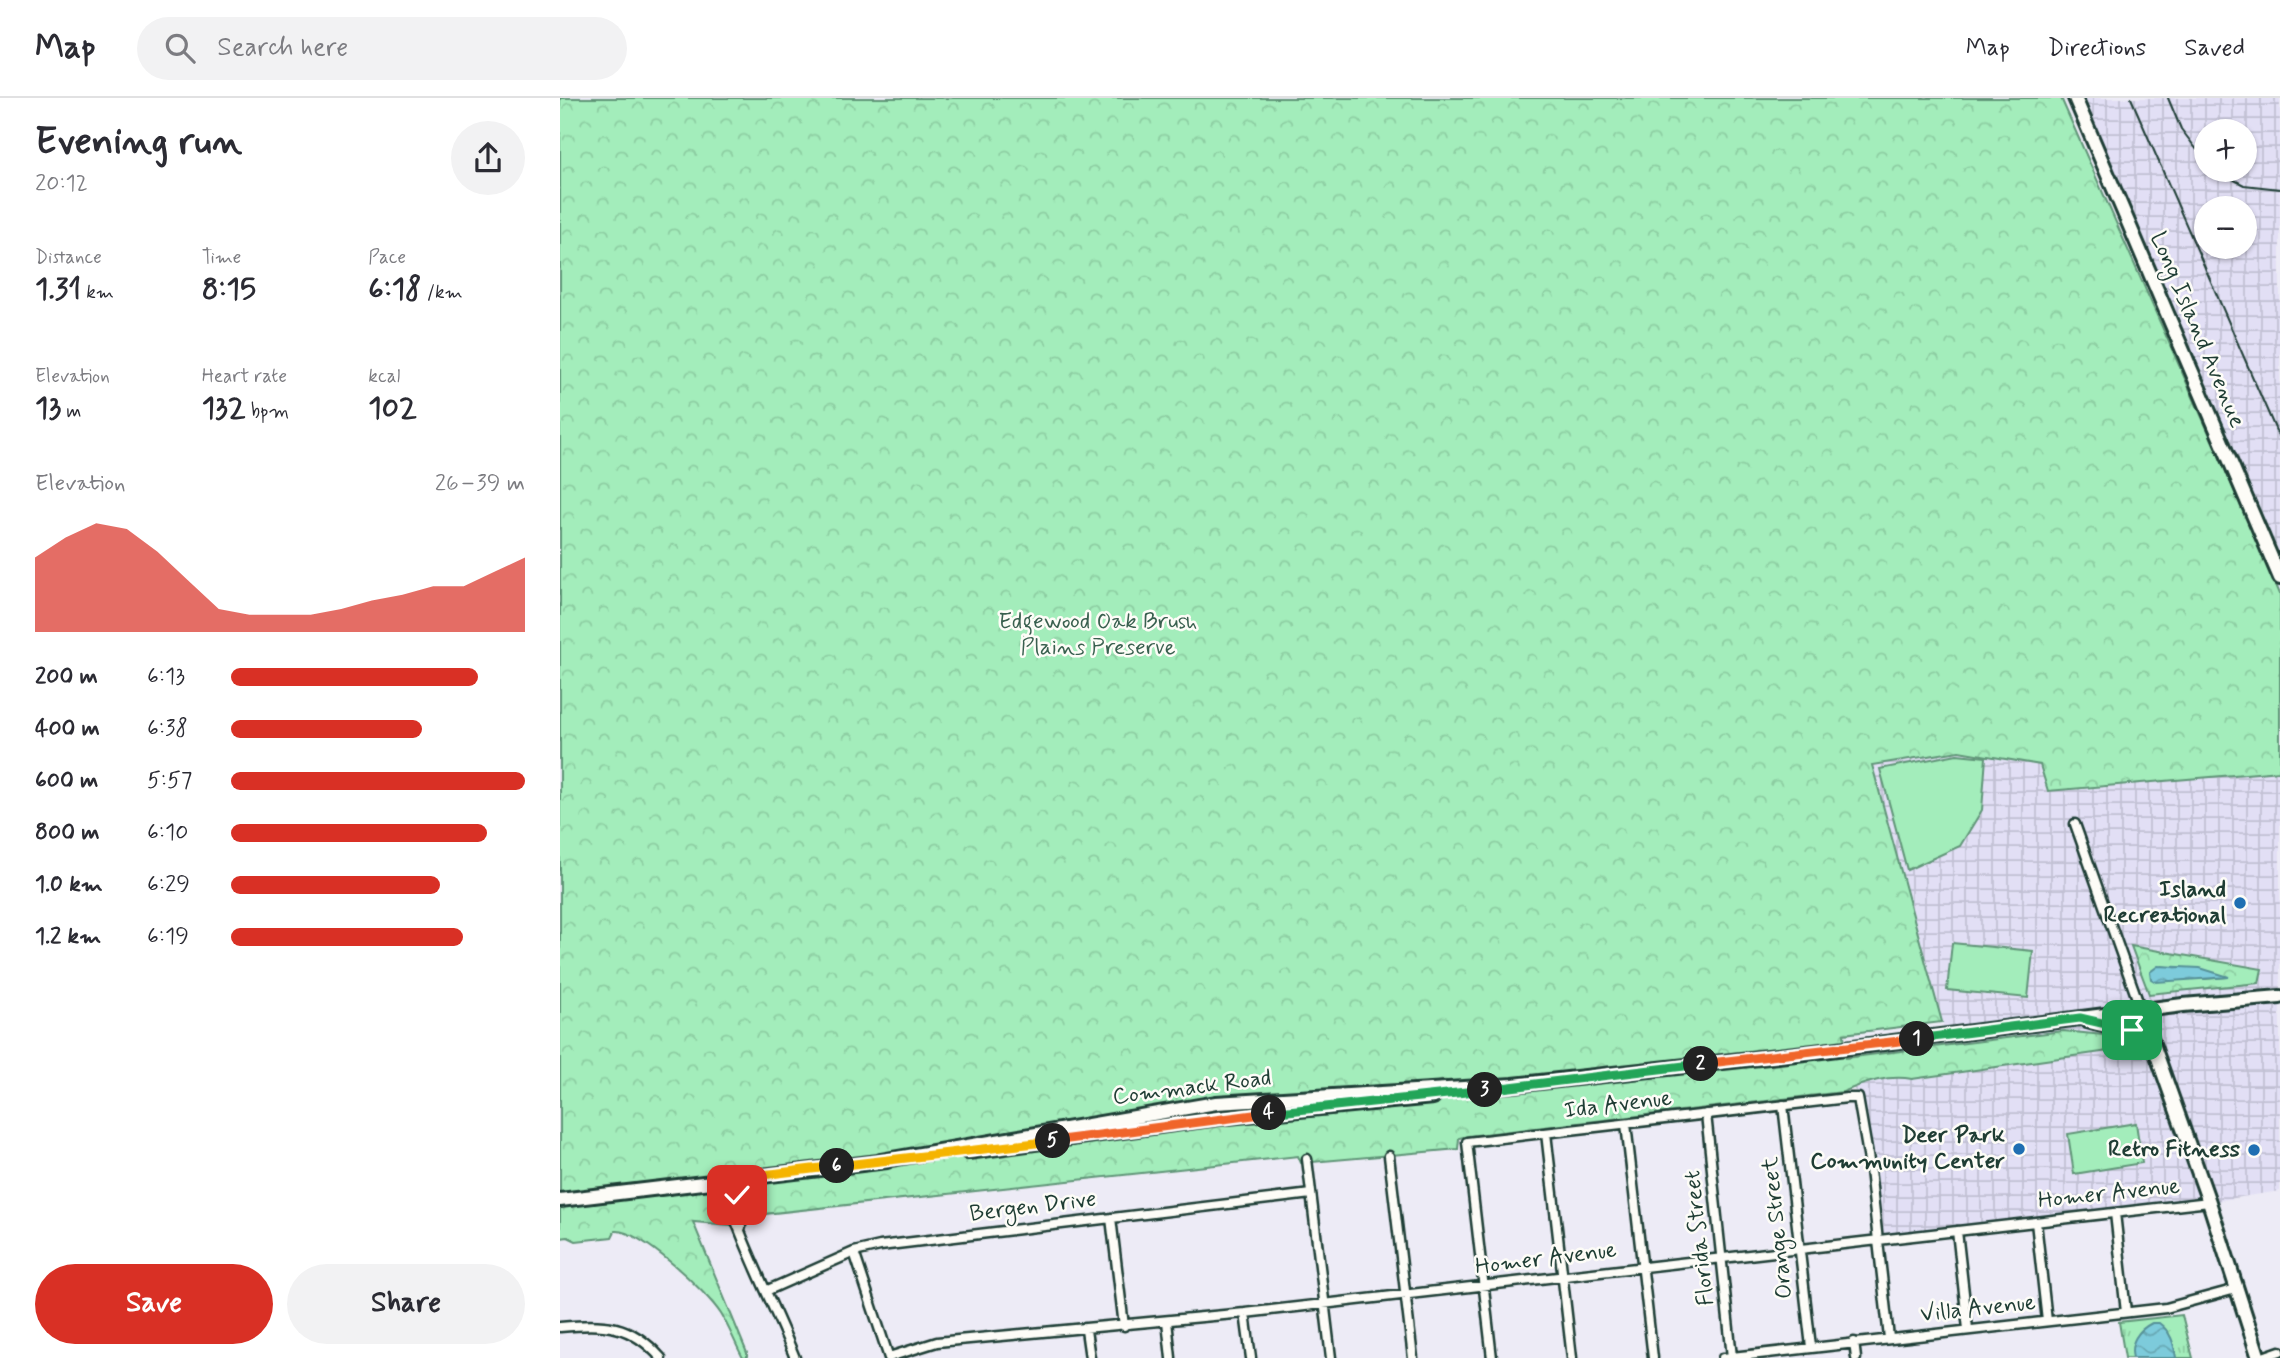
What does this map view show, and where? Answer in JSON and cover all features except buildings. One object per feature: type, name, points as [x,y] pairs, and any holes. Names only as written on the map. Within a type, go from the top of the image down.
[{"type":"main road","name":"Long Island Avenue","points":[[2075,98],[2280,578]]},
{"type":"main road","name":"Commack Road","points":[[560,1200],[999,1149],[1218,1118],[1465,1093],[2141,1010],[2280,997]]},
{"type":"main road","points":[[2141,1010],[2209,1202],[2260,1358]]},
{"type":"main road","points":[[2080,1018],[2123,1026],[2140,1036],[2155,1052]]},
{"type":"street","points":[[2075,824],[2141,1010]]},
{"type":"street","name":"Ida Avenue","points":[[1484,1286],[1467,1142],[1783,1105],[1858,1098],[1878,1240]]},
{"type":"street","name":"Orange Street","points":[[1783,1105],[1811,1347]]},
{"type":"street","name":"Florida Street","points":[[1706,1114],[1722,1257],[1727,1357]]},
{"type":"street","points":[[1626,1124],[1653,1358]]},
{"type":"street","points":[[1546,1133],[1572,1358]]},
{"type":"street","points":[[1389,1156],[1413,1358]]},
{"type":"street","points":[[1307,1159],[1331,1358]]},
{"type":"street","points":[[737,1178],[741,1230]]},
{"type":"street","points":[[722,1180],[732,1214],[768,1290],[794,1358]]},
{"type":"street","name":"Bergen Drive","points":[[768,1290],[854,1252],[942,1237],[1311,1194]]},
{"type":"street","name":"Homer Avenue","points":[[889,1358],[937,1342],[1245,1313],[2209,1202]]},
{"type":"street","points":[[2115,1213],[2126,1312]]},
{"type":"street","points":[[1111,1218],[1124,1326]]},
{"type":"street","points":[[2036,1222],[2047,1321]]},
{"type":"street","points":[[1957,1231],[1968,1329]]},
{"type":"street","points":[[1878,1240],[1889,1338]]},
{"type":"street","points":[[854,1252],[889,1358]]},
{"type":"street","points":[[1484,1286],[1492,1358]]},
{"type":"street","name":"Villa Avenue","points":[[1727,1357],[2126,1312],[2191,1303],[2236,1289]]},
{"type":"street","points":[[1245,1313],[1251,1358]]},
{"type":"street","points":[[1167,1321],[1171,1358]]},
{"type":"street","points":[[560,1327],[611,1325],[633,1333],[661,1358]]},
{"type":"street","points":[[1086,1330],[1090,1358]]},
{"type":"street","points":[[1854,1342],[1856,1358]]},
{"type":"street","points":[[2260,1358],[2280,1351]]},
{"type":"shaded area","points":[[2066,98],[2280,98],[2280,592]]},
{"type":"shaded area","points":[[1959,752],[2040,765],[2049,791],[2280,771],[2280,1191],[2209,1202],[1878,1240],[1861,1094],[1854,1090],[1848,1040],[1944,1028],[1872,765]]},
{"type":"green space","name":"Edgewood Oak Brush Plains Preserve","points":[[560,98],[2061,98],[2280,594],[2280,771],[2048,791],[2040,765],[1959,751],[1872,765],[1942,1022],[1844,1034],[1846,1058],[2063,1031],[2114,1036],[2123,1049],[1912,1079],[1886,1079],[1843,1092],[1468,1136],[1459,1138],[1458,1149],[1301,1163],[1298,1156],[746,1216],[731,1225],[693,1222],[747,1353],[747,1358],[743,1358],[724,1319],[713,1304],[688,1278],[640,1240],[615,1231],[612,1237],[576,1241],[568,1237],[560,1238]]},
{"type":"green space","points":[[1957,754],[1986,757],[1982,810],[1960,846],[1907,870],[1880,769]]},
{"type":"green space","points":[[1952,943],[2033,951],[2028,998],[1947,990]]},
{"type":"green space","points":[[2131,946],[2262,969],[2259,983],[2149,994]],"holes":[[[2161,966],[2228,977],[2205,979]]]},
{"type":"green space","points":[[2136,1123],[2142,1163],[2074,1174],[2068,1134]]},
{"type":"green space","points":[[2182,1315],[2193,1358],[2125,1358],[2119,1322]]},
{"type":"water","points":[[2158,966],[2200,968],[2229,977],[2156,982],[2151,979],[2150,972]]},
{"type":"water","points":[[2152,1323],[2159,1323],[2169,1334],[2176,1358],[2133,1358],[2132,1347],[2136,1338]]},
{"type":"railway","points":[[2131,98],[2280,440]]},
{"type":"railway","points":[[2168,98],[2181,129],[2194,146]]},
{"type":"railway","points":[[2238,182],[2280,189]]},
{"type":"place","name":"Island Recreational","points":[[2240,903]]},
{"type":"place","name":"Deer Park Community Center","points":[[2019,1149]]},
{"type":"place","name":"Retro Fitness","points":[[2254,1150]]},
{"type":"route","points":[[737,1195],[737,1178],[999,1149],[1218,1118],[1465,1093],[1513,1085],[1814,1052],[2080,1018],[2132,1030]]}]
